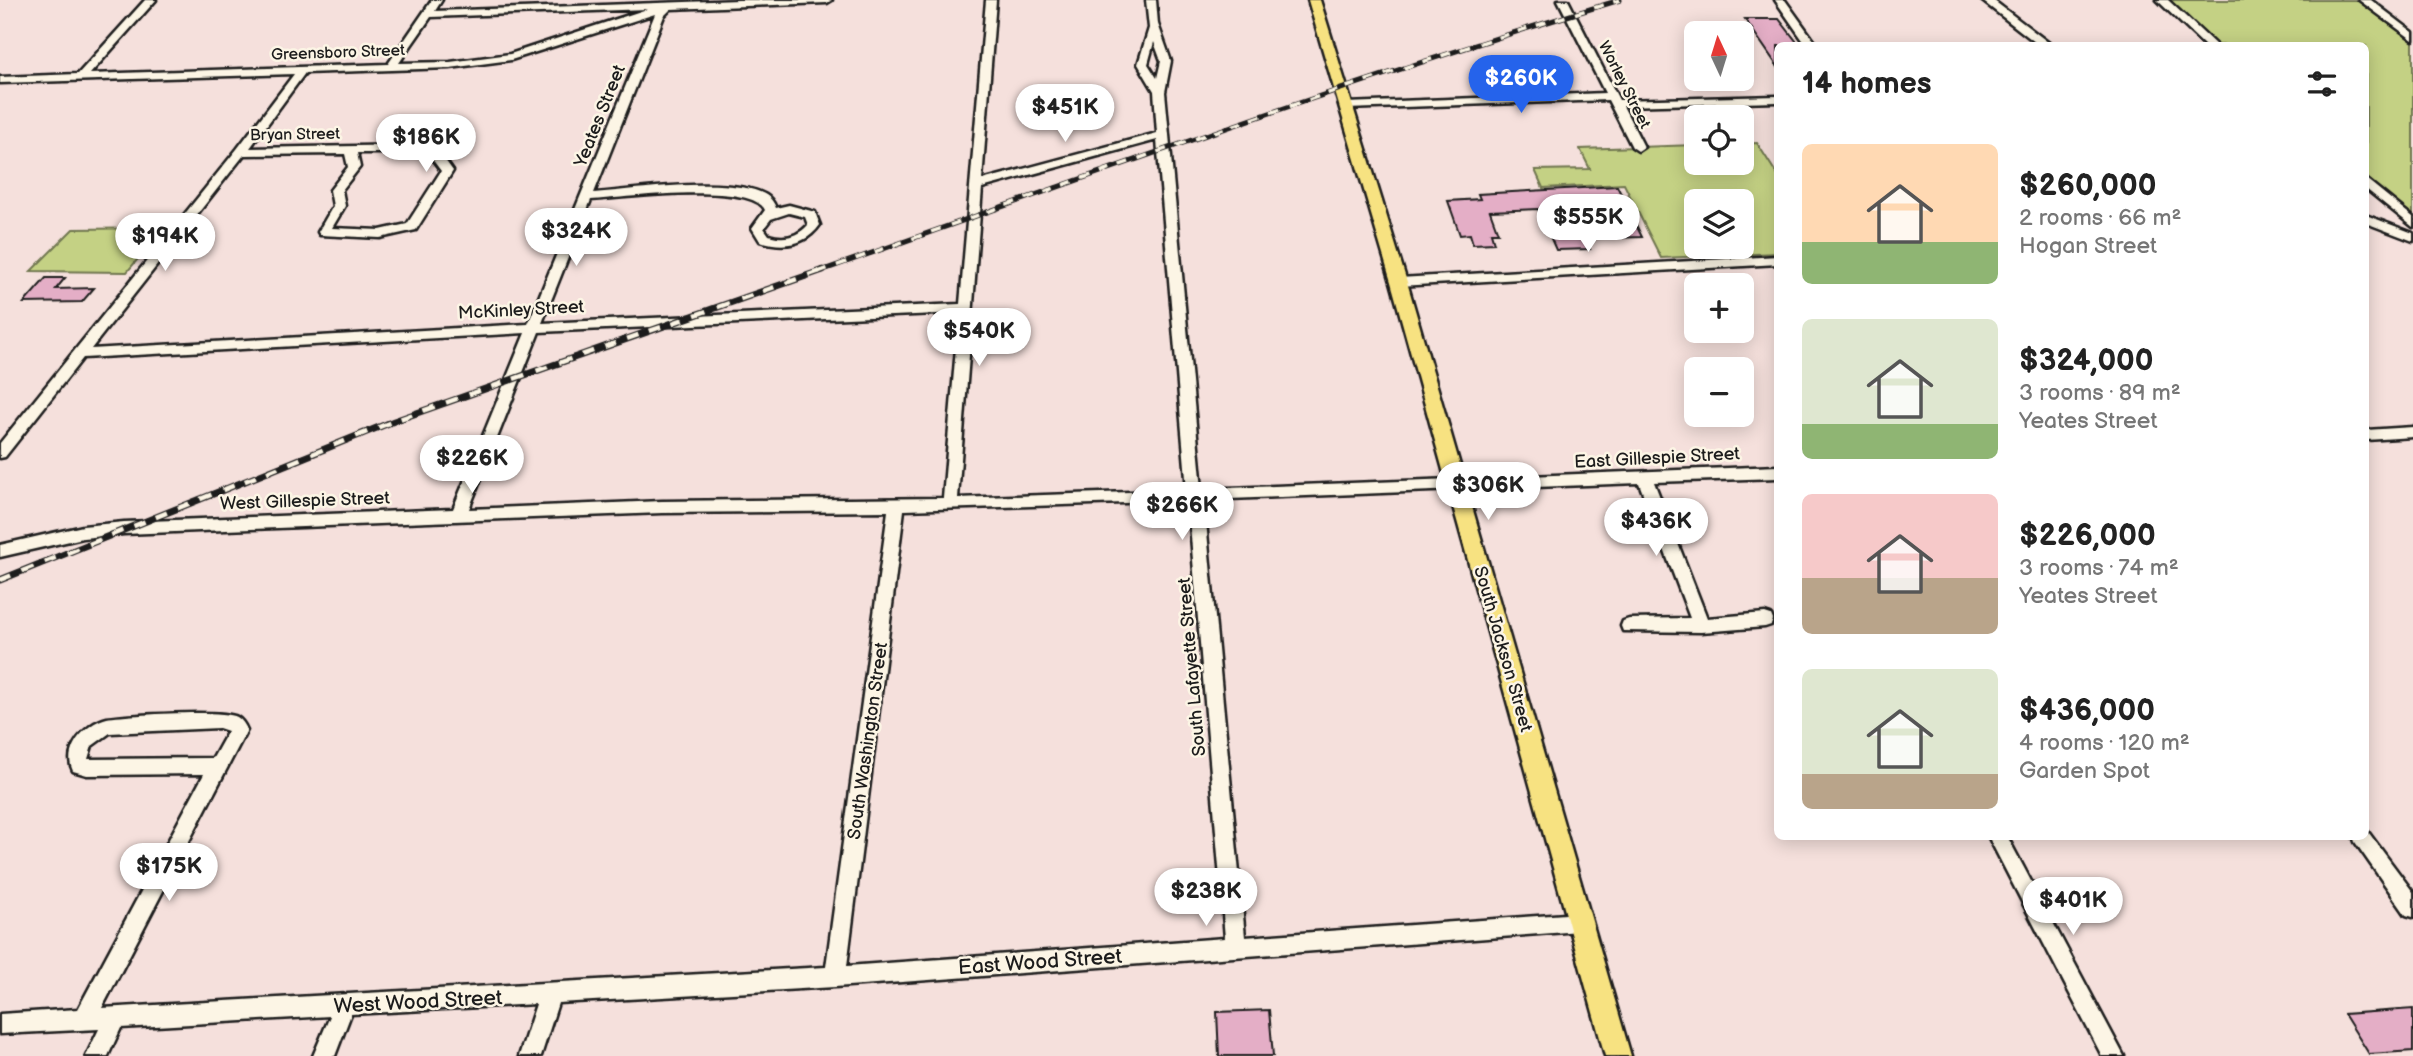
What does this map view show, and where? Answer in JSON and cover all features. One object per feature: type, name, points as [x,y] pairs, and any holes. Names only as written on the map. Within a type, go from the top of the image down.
[{"type":"main road","name":"South Jackson Street","points":[[1314,0],[1399,282],[1618,1056]]},
{"type":"street","points":[[81,77],[151,0]]},
{"type":"street","points":[[391,67],[437,0]]},
{"type":"street","points":[[428,14],[669,3],[827,0]]},
{"type":"street","points":[[950,504],[991,0]]},
{"type":"street","name":"South Lafayette Street","points":[[1151,0],[1153,24],[1166,61],[1156,74]]},
{"type":"street","name":"Worley Street","points":[[1563,0],[1638,147]]},
{"type":"street","points":[[1780,0],[1810,42]]},
{"type":"street","points":[[1986,0],[2043,42]]},
{"type":"street","points":[[2162,0],[2208,42]]},
{"type":"street","points":[[2364,0],[2413,37]]},
{"type":"street","name":"Greensboro Street","points":[[0,80],[450,65],[511,57],[669,3]]},
{"type":"street","name":"Yeates Street","points":[[459,514],[659,15],[669,3]]},
{"type":"street","name":"South Lafayette Street","points":[[1153,24],[1150,45],[1143,64],[1156,74],[1159,92],[1236,946]]},
{"type":"street","points":[[1146,51],[1161,50]]},
{"type":"street","points":[[0,453],[241,152],[302,70]]},
{"type":"street","points":[[1346,106],[1614,99],[1774,99]]},
{"type":"street","points":[[975,186],[1163,135]]},
{"type":"street","name":"Bryan Street","points":[[241,152],[350,149],[410,149],[436,156],[447,170],[412,227],[380,234],[324,232],[339,206],[336,190],[354,167],[350,149]]},
{"type":"street","points":[[2369,186],[2413,223]]},
{"type":"street","points":[[587,197],[734,190],[759,196],[770,205],[772,214]]},
{"type":"street","points":[[2369,220],[2413,237]]},
{"type":"street","points":[[1399,282],[1774,260]]},
{"type":"street","name":"McKinley Street","points":[[79,354],[532,328],[966,308]]},
{"type":"street","points":[[2369,435],[2413,432]]},
{"type":"street","name":"East Gillespie Street","points":[[950,504],[1774,472]]},
{"type":"street","points":[[1645,478],[1701,625]]},
{"type":"street","name":"South Washington Street","points":[[835,977],[897,504]]},
{"type":"street","name":"West Gillespie Street","points":[[0,551],[82,532],[124,528],[662,507],[950,504]]},
{"type":"street","points":[[1629,626],[1701,625],[1765,620]]},
{"type":"street","points":[[84,1020],[238,730],[232,723],[219,720],[107,726],[92,734],[83,743],[78,755],[79,765],[87,767],[218,766]]},
{"type":"street","points":[[1999,840],[2113,1056]]},
{"type":"street","points":[[2365,840],[2413,908]]},
{"type":"street","name":"East Wood Street","points":[[835,977],[1580,922]]},
{"type":"street","name":"West Wood Street","points":[[0,1024],[344,1007],[835,977]]},
{"type":"street","points":[[530,1056],[550,995]]},
{"type":"street","points":[[324,1056],[344,1007]]},
{"type":"street","points":[[97,1056],[115,1018]]},
{"type":"green space","points":[[2166,0],[2361,0],[2413,39],[2413,219],[2369,181],[2369,42],[2214,42]]},
{"type":"green space","points":[[1754,143],[1757,143],[1774,170],[1774,253],[1754,254],[1754,189],[1684,189],[1684,257],[1661,258],[1624,184],[1543,188],[1535,170],[1590,169],[1580,149],[1684,145],[1684,175],[1754,175]]},
{"type":"green space","points":[[164,228],[127,272],[31,271],[73,229]]},
{"type":"building","points":[[1745,19],[1779,19],[1797,42],[1774,42],[1774,61],[1754,32],[1754,21]]},
{"type":"building","points":[[1617,186],[1642,237],[1608,238],[1593,205],[1570,207],[1590,249],[1556,250],[1538,209],[1490,211],[1498,233],[1491,233],[1494,243],[1473,244],[1470,234],[1460,235],[1448,201],[1480,199],[1478,194]]},
{"type":"building","points":[[46,278],[65,278],[56,289],[94,288],[82,302],[24,303]]},
{"type":"building","points":[[2413,1009],[2413,1051],[2369,1054],[2344,1014]]},
{"type":"building","points":[[1269,1010],[1273,1056],[1219,1056],[1217,1012]]},
{"type":"railway","points":[[818,272],[1317,97],[1620,0]]},
{"type":"railway","points":[[0,580],[394,421],[823,270]]}]
